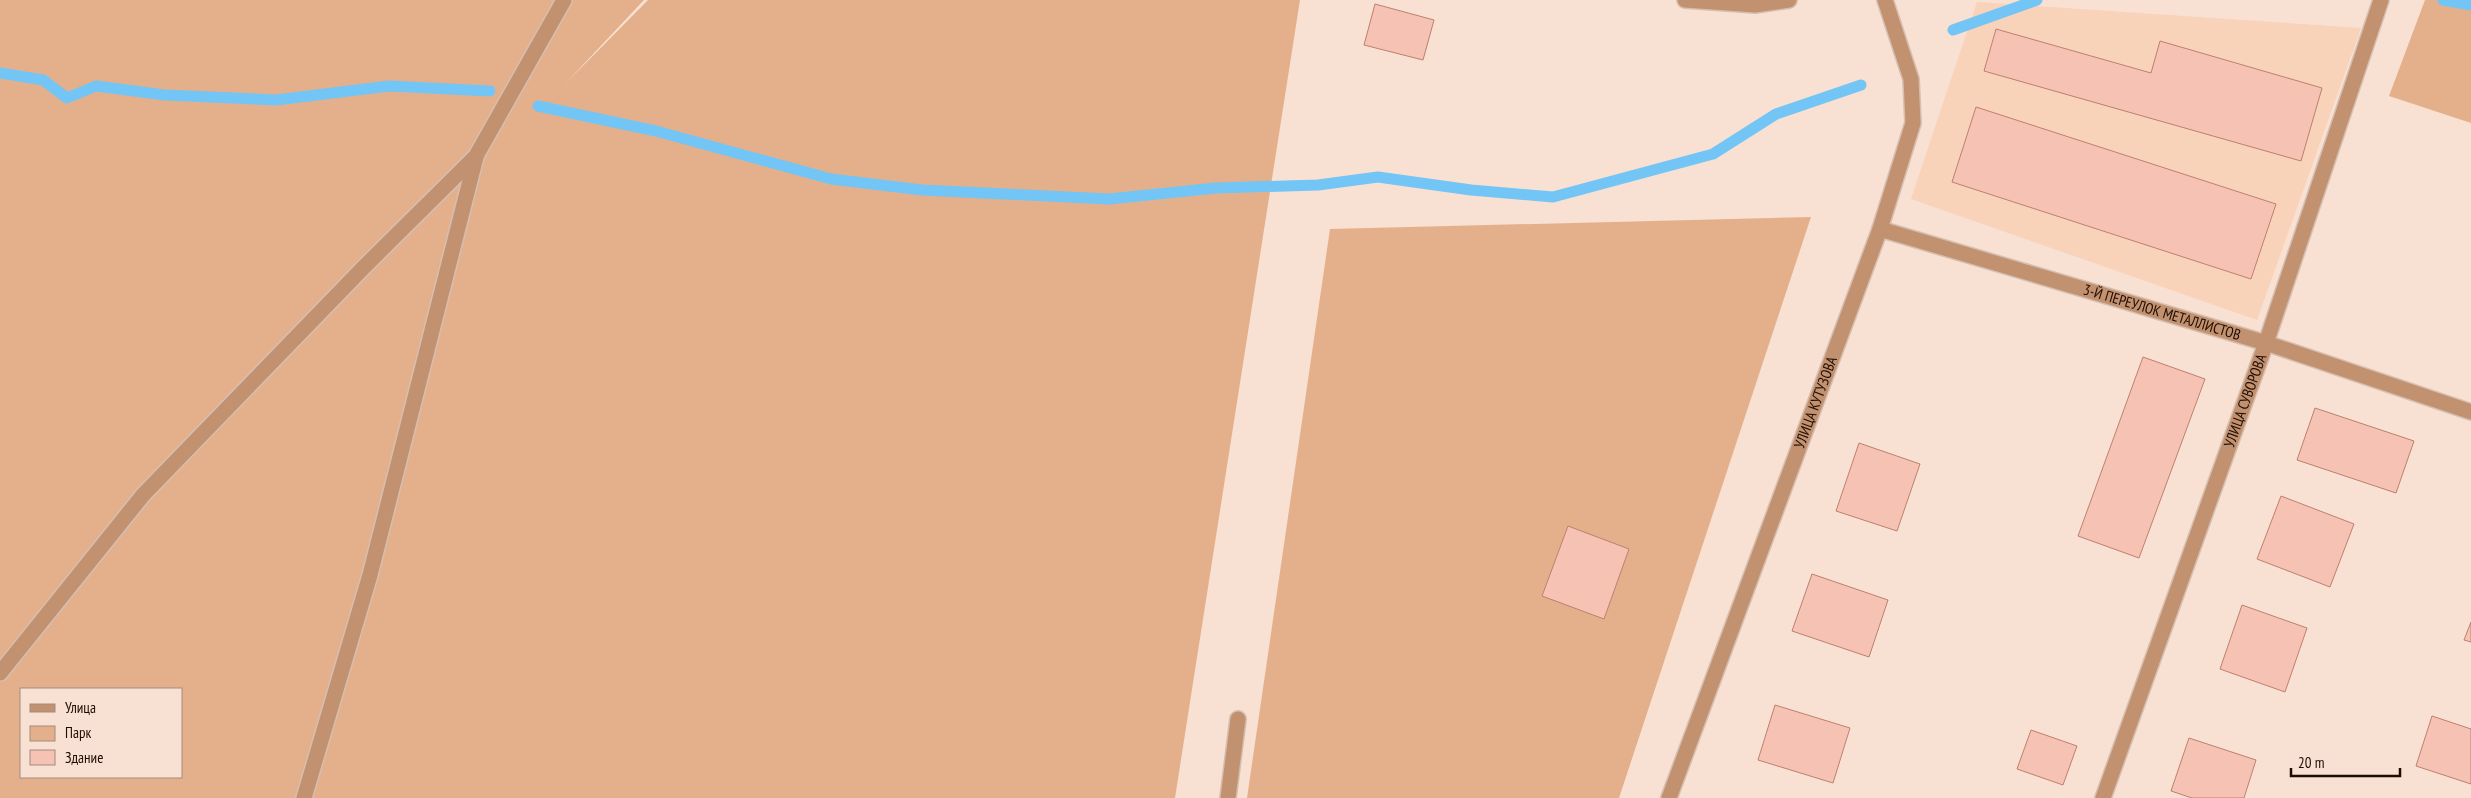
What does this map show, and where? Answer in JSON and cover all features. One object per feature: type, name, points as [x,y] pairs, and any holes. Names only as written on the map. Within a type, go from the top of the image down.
[{"type":"street","points":[[304,798],[370,575],[476,156],[564,0]]},
{"type":"street","points":[[1685,0],[1755,5],[1789,0]]},
{"type":"street","name":"УЛИЦА КУТУЗОВА","points":[[1669,798],[1880,229],[1913,123],[1911,79],[1885,0]]},
{"type":"street","name":"УЛИЦА СУВОРОВА","points":[[2103,798],[2266,343],[2382,0]]},
{"type":"street","points":[[0,673],[144,495],[364,267],[476,156]]},
{"type":"street","name":"3-Й ПЕРЕУЛОК МЕТАЛЛИСТОВ","points":[[1880,229],[2266,343],[2471,412]]},
{"type":"street","points":[[1228,798],[1238,719]]},
{"type":"shaded area","points":[[1977,2],[2361,28],[2257,320],[1911,199]]},
{"type":"green space","points":[[0,0],[644,0],[565,84],[648,0],[1300,0],[1175,798],[0,798]]},
{"type":"green space","points":[[2425,0],[2471,0],[2471,123],[2389,96]]},
{"type":"green space","points":[[1811,217],[1619,798],[1247,798],[1330,229]]},
{"type":"building","points":[[1375,4],[1434,20],[1423,60],[1364,45]]},
{"type":"building","points":[[1996,29],[2151,73],[2160,41],[2322,88],[2301,161],[1984,71]]},
{"type":"building","points":[[1976,107],[2276,204],[2251,279],[1952,182]]},
{"type":"building","points":[[2143,357],[2205,379],[2139,558],[2078,536]]},
{"type":"building","points":[[2315,408],[2414,441],[2396,493],[2297,460]]},
{"type":"building","points":[[1859,443],[1920,464],[1897,531],[1836,511]]},
{"type":"building","points":[[2281,496],[2354,524],[2330,587],[2257,559]]},
{"type":"building","points":[[1568,526],[1629,549],[1604,619],[1542,596]]},
{"type":"building","points":[[1812,574],[1888,600],[1869,657],[1792,631]]},
{"type":"building","points":[[2242,605],[2307,628],[2285,692],[2220,669]]},
{"type":"building","points":[[2471,622],[2471,642],[2464,640]]},
{"type":"building","points":[[1775,705],[1850,728],[1833,783],[1758,760]]},
{"type":"building","points":[[2432,716],[2471,729],[2471,784],[2416,766]]},
{"type":"building","points":[[2031,730],[2077,746],[2063,785],[2017,769]]},
{"type":"building","points":[[2189,738],[2256,760],[2244,798],[2192,798],[2171,791]]},
{"type":"waterway","points":[[1953,30],[2037,0]]},
{"type":"waterway","points":[[2443,0],[2471,5]]},
{"type":"waterway","points":[[0,73],[43,80],[67,98],[96,86],[165,95],[276,100],[389,86],[490,91]]},
{"type":"waterway","points":[[538,106],[656,131],[831,179],[922,190],[1109,199],[1216,188],[1318,185],[1378,177],[1471,190],[1553,197],[1713,154],[1776,114],[1861,85]]}]
